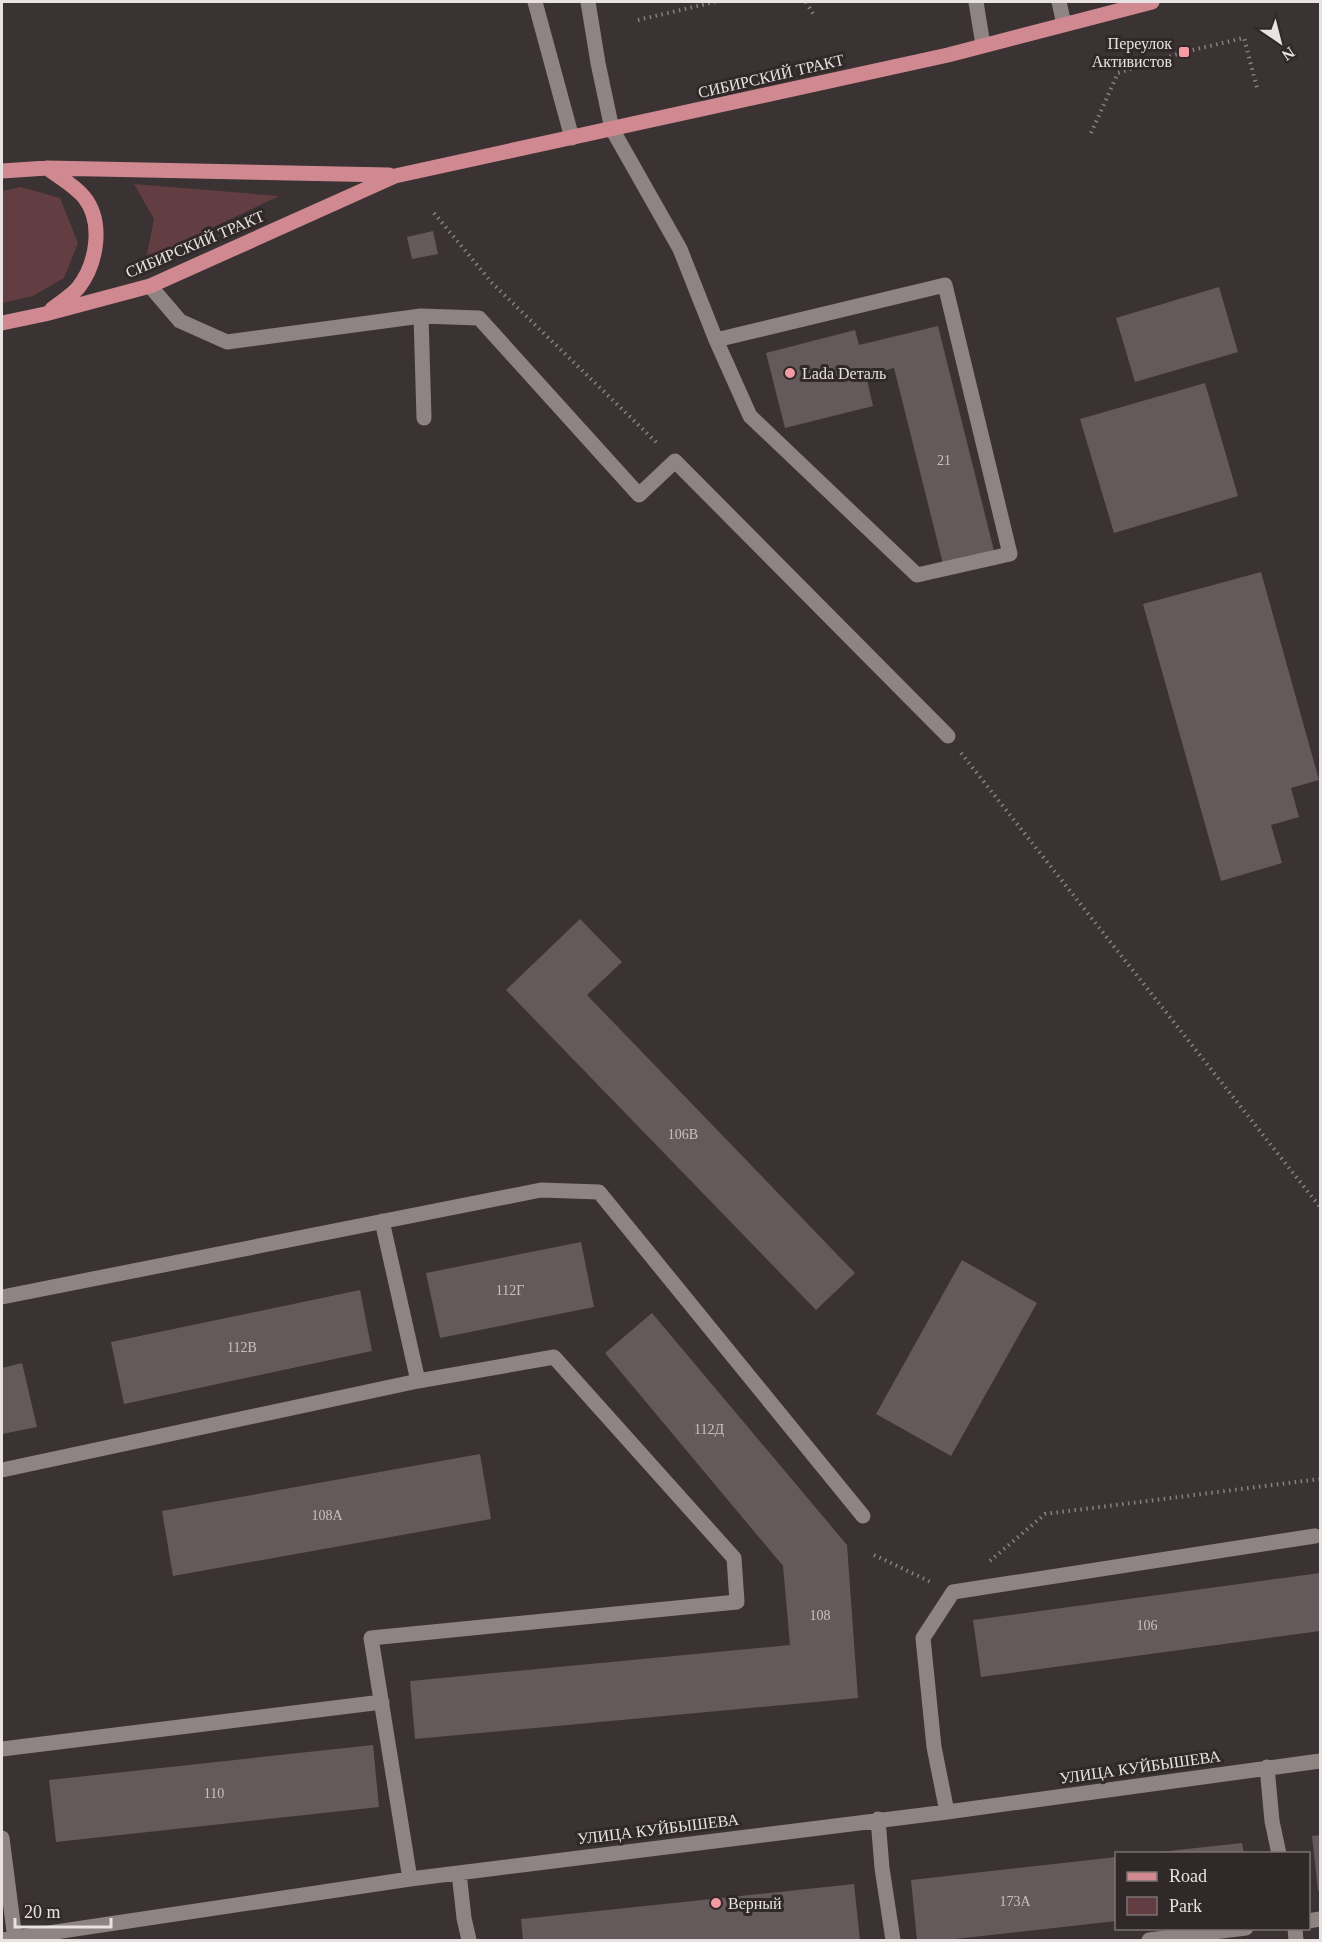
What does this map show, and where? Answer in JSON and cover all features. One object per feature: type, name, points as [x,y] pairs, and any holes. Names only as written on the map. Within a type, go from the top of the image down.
[{"type":"main road","name":"СИБИРСКИЙ ТРАКТ","points":[[2,323],[150,286],[395,176],[948,55],[1152,2]]},
{"type":"main road","name":"СИБИРСКИЙ ТРАКТ","points":[[2,171],[47,168],[395,176]]},
{"type":"main road","points":[[45,314],[79,287],[91,261],[98,234],[93,215],[84,198],[47,168]]},
{"type":"street","points":[[536,2],[572,138]]},
{"type":"street","points":[[588,2],[612,129],[680,249],[716,340],[750,416],[917,576],[1010,554],[945,285],[716,340]]},
{"type":"street","points":[[976,2],[983,45]]},
{"type":"street","points":[[1059,2],[1064,24]]},
{"type":"street","points":[[150,286],[180,321],[227,342],[421,316],[479,318],[639,495],[675,461],[948,736]]},
{"type":"street","points":[[421,316],[424,417]]},
{"type":"street","points":[[2,1297],[541,1190],[599,1192],[863,1516]]},
{"type":"street","points":[[381,1221],[418,1381]]},
{"type":"street","points":[[2,1470],[418,1381],[554,1357],[734,1558],[737,1602],[371,1638],[410,1879]]},
{"type":"street","points":[[946,1812],[934,1747],[922,1638],[953,1592],[1315,1536]]},
{"type":"street","points":[[2,1749],[382,1702]]},
{"type":"street","name":"УЛИЦА КУЙБЫШЕВА","points":[[8,1939],[410,1879],[946,1812],[1320,1761]]},
{"type":"street","points":[[1267,1767],[1272,1821],[1279,1852]]},
{"type":"street","points":[[878,1819],[882,1868],[893,1941]]},
{"type":"street","points":[[2,1838],[8,1939]]},
{"type":"street","points":[[459,1873],[469,1941]]},
{"type":"street","points":[[1149,1941],[1238,1930]]},
{"type":"path","points":[[638,20],[715,2]]},
{"type":"path","points":[[806,2],[815,17]]},
{"type":"path","points":[[1091,133],[1118,73],[1184,52],[1244,38],[1257,88]]},
{"type":"path","points":[[434,213],[492,283],[675,461]]},
{"type":"path","points":[[948,736],[1320,1207]]},
{"type":"path","points":[[986,1564],[1045,1514],[1320,1479]]},
{"type":"path","points":[[874,1555],[953,1592]]},
{"type":"green space","points":[[134,184],[279,196],[146,259],[154,219]]},
{"type":"green space","points":[[21,187],[60,198],[78,243],[64,278],[33,296],[2,303],[2,191]]},
{"type":"building","points":[[433,231],[438,254],[412,259],[407,237]]},
{"type":"building","points":[[1219,287],[1238,352],[1135,382],[1116,318]]},
{"type":"building","points":[[938,326],[994,551],[943,564],[894,368],[866,375],[873,406],[785,428],[766,353],[855,330],[859,345]]},
{"type":"building","points":[[1205,383],[1238,496],[1114,533],[1080,419]]},
{"type":"building","points":[[1261,572],[1319,780],[1291,788],[1299,817],[1271,825],[1282,863],[1221,881],[1143,604]]},
{"type":"building","points":[[580,919],[622,962],[587,995],[855,1273],[816,1310],[506,990]]},
{"type":"building","points":[[581,1242],[594,1307],[440,1338],[426,1273]]},
{"type":"building","points":[[962,1260],[1037,1303],[951,1456],[876,1414]]},
{"type":"building","points":[[360,1290],[372,1351],[124,1404],[111,1342]]},
{"type":"building","points":[[652,1313],[847,1545],[858,1698],[415,1739],[410,1681],[790,1645],[783,1566],[605,1353]]},
{"type":"building","points":[[22,1363],[37,1427],[2,1434],[2,1368]]},
{"type":"building","points":[[480,1454],[491,1519],[173,1576],[162,1511]]},
{"type":"building","points":[[1320,1573],[1320,1631],[981,1677],[973,1620]]},
{"type":"building","points":[[373,1745],[379,1807],[56,1842],[49,1780]]},
{"type":"building","points":[[1320,1835],[1320,1891],[1318,1891],[1312,1836]]},
{"type":"building","points":[[1242,1843],[1244,1852],[1159,1852]]},
{"type":"building","points":[[1115,1857],[1115,1921],[946,1940],[917,1940],[911,1880]]},
{"type":"building","points":[[854,1884],[860,1940],[523,1940],[521,1919]]},
{"type":"place","name":"Переулок Активистов","points":[[1184,52]]},
{"type":"place","name":"Lada Dеталь","points":[[790,373]]},
{"type":"place","name":"Верный","points":[[716,1903]]}]
